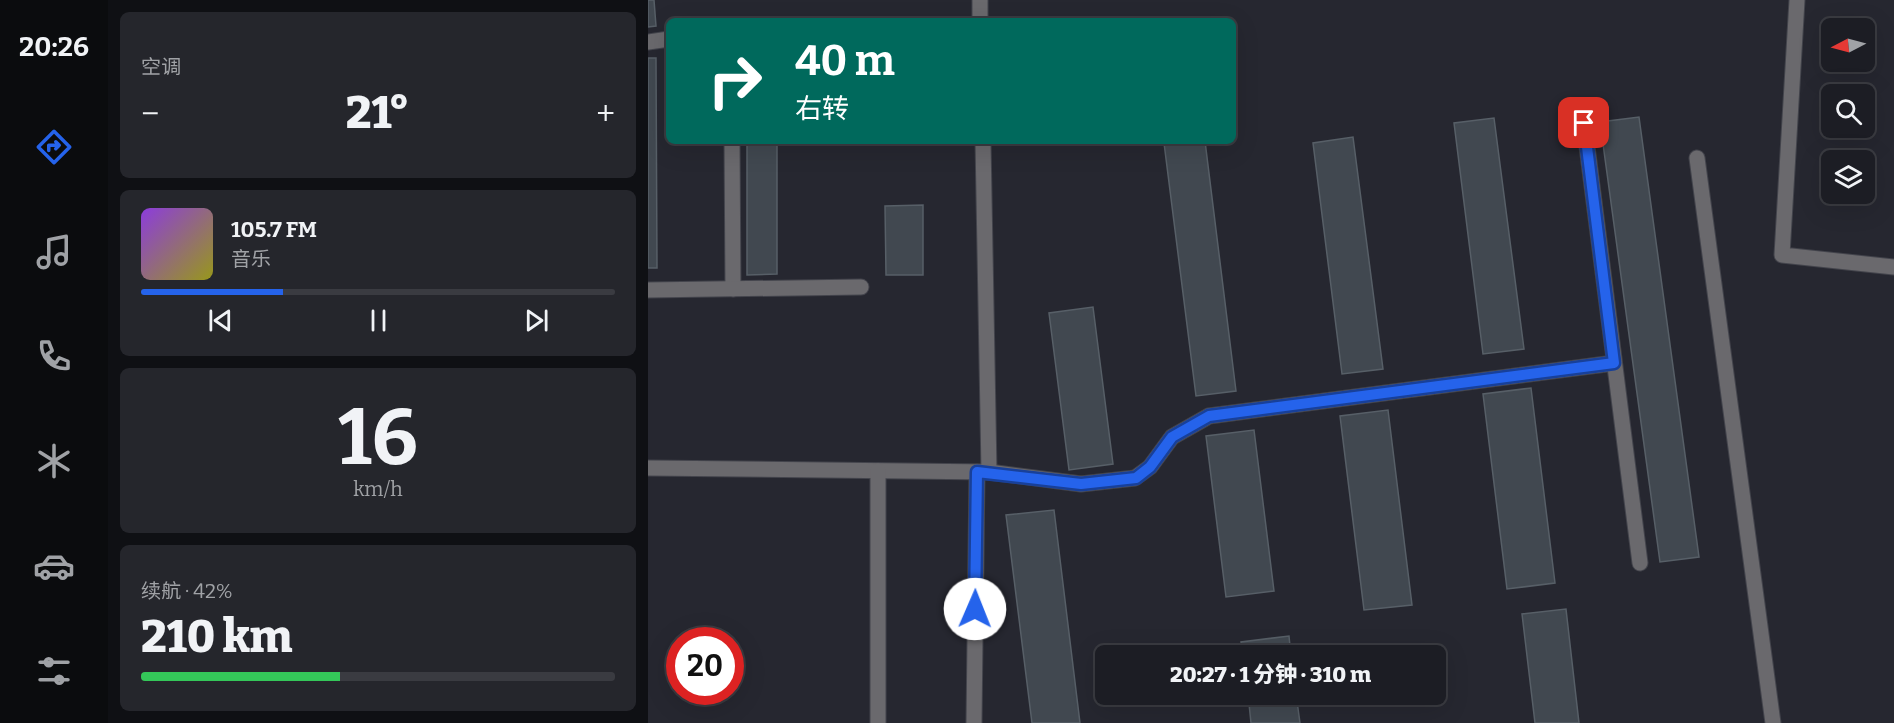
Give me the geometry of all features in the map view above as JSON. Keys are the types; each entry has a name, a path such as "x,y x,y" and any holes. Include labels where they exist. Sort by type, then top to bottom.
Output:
{"street":[{"path":"980,0 980,18"},
{"path":"1797,0 1782,255 1894,267"},
{"path":"648,42 666,39"},
{"path":"1584,123 1640,562"},
{"path":"732,144 733,289"},
{"path":"974,723 983,472 983,144"},
{"path":"1697,158 1773,723"},
{"path":"648,290 861,287"},
{"path":"648,468 983,472 1081,484 1136,478 1150,467 1172,437 1209,416 1614,363"},
{"path":"878,471 878,723"}],"building":[{"path":"648,0 654,0 656,26 648,27"},
{"path":"648,58 656,58 657,268 648,268"},
{"path":"1639,117 1699,557 1660,562 1600,122"},
{"path":"1494,118 1524,349 1483,354 1454,123"},
{"path":"1353,137 1383,369 1342,374 1313,143"},
{"path":"747,144 777,144 777,274 747,275"},
{"path":"1164,144 1205,144 1236,391 1196,396"},
{"path":"923,205 923,275 886,275 885,206"},
{"path":"1093,307 1113,464 1069,470 1049,313"},
{"path":"1531,388 1555,583 1507,589 1483,394"},
{"path":"1388,410 1412,605 1364,610 1340,416"},
{"path":"1254,430 1274,591 1226,597 1206,436"},
{"path":"1054,510 1080,723 1032,723 1006,515"},
{"path":"1566,609 1579,723 1535,723 1522,614"},
{"path":"1289,636 1290,645 1241,645 1241,642"},
{"path":"1249,705 1298,705 1300,723 1251,723"}],"route":[{"path":"975,609 977,472 1081,484 1136,478 1150,467 1172,437 1209,416 1614,363 1584,123"}]}
